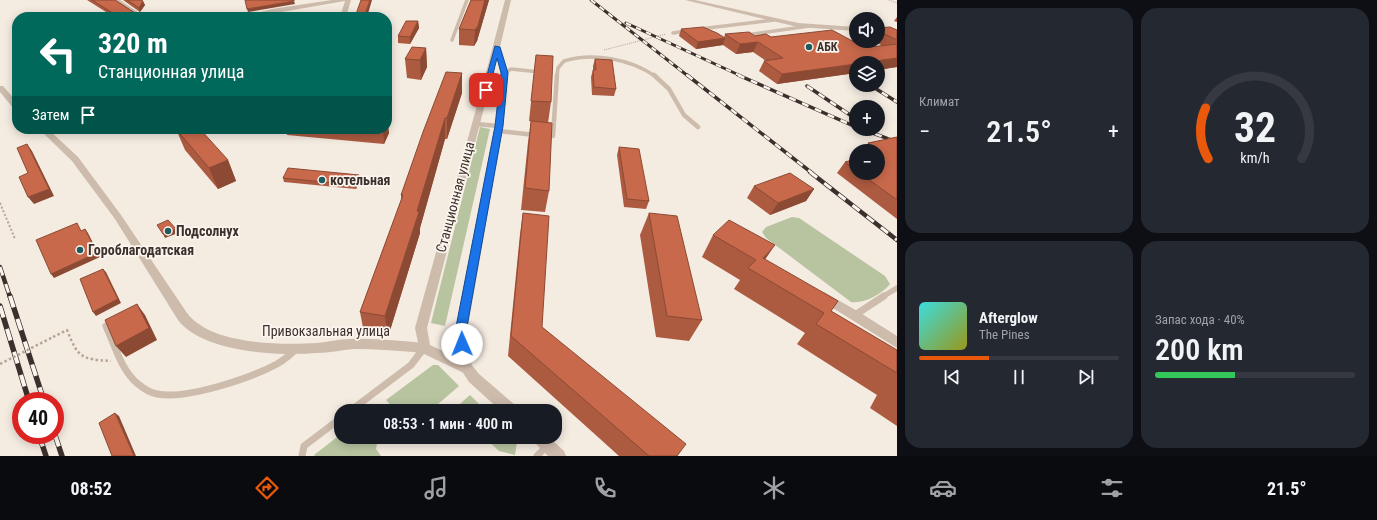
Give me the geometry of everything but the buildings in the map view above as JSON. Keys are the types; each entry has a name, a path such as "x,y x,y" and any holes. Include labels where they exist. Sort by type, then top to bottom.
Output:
{"street":[{"path":"116,0 134,12"},
{"path":"267,12 343,0"},
{"path":"344,12 348,0"},
{"name":"Станционная улица","path":"424,348 421,328 475,124 486,90 508,0"},
{"path":"688,0 774,20 809,26 849,29"},
{"name":"Станционная улица","path":"466,368 460,332 498,129 504,73 497,47"},
{"path":"0,88 12,101"},
{"name":"Привокзальная улица","path":"48,134 71,155 94,184 128,232 179,312 189,324 215,338 235,343 258,346 297,349 347,344 424,348"},
{"path":"814,291 856,315 897,343"},
{"path":"424,348 466,368 474,378 502,404"},
{"path":"546,444 559,456"}],"lane":[{"path":"452,40 467,0"},
{"path":"672,32 774,20"},
{"path":"741,35 809,26"},
{"path":"702,29 710,34"},
{"path":"475,124 498,129 553,136 556,73 564,61 582,58 609,59 637,66 654,76 667,86 674,94 680,111 698,127"},
{"path":"504,73 511,69 556,73"},
{"path":"856,315 897,288"},
{"path":"106,326 122,361 132,377 147,390 158,394 184,394 262,371 276,364 297,349"},
{"path":"359,404 411,364 424,348"},
{"path":"302,456 304,446 334,423"},
{"path":"537,456 542,444"}],"path":[{"path":"889,0 897,3"},
{"path":"602,51 672,32"},
{"path":"0,203 15,239"},
{"path":"0,364 67,330 76,353 81,357 93,360 122,361"}],"green space":[{"path":"480,127 490,129 445,326 431,323"},
{"path":"792,217 799,218 885,276 890,284 887,288 872,298 851,302 766,238 762,232 766,227"},
{"path":"433,365 438,365 459,386 438,404 390,404 386,400"},
{"path":"470,395 479,404 460,404"},
{"path":"334,439 334,444 377,444 376,449 381,456 315,456 314,455"},
{"path":"492,444 517,444 515,455 499,451"}],"railway":[{"path":"591,0 688,76"},
{"path":"626,23 741,76"},
{"path":"687,75 812,173"},
{"path":"738,75 849,124"},
{"path":"807,86 849,114"},
{"path":"881,92 897,102"},
{"path":"881,136 897,142"},
{"path":"810,172 897,240"},
{"path":"0,267 10,297"},
{"path":"10,296 41,392"},
{"path":"0,306 26,392"},
{"path":"42,444 46,456"},
{"path":"58,444 62,456"}],"place":[{"name":"АБК","path":"809,47"},
{"name":"котельная","path":"322,180"},
{"name":"Подсолнух","path":"168,231"},
{"name":"Гороблагодатская","path":"80,250"}],"route":[{"path":"462,344 460,332 499,126 504,73 497,47 486,90"}]}
